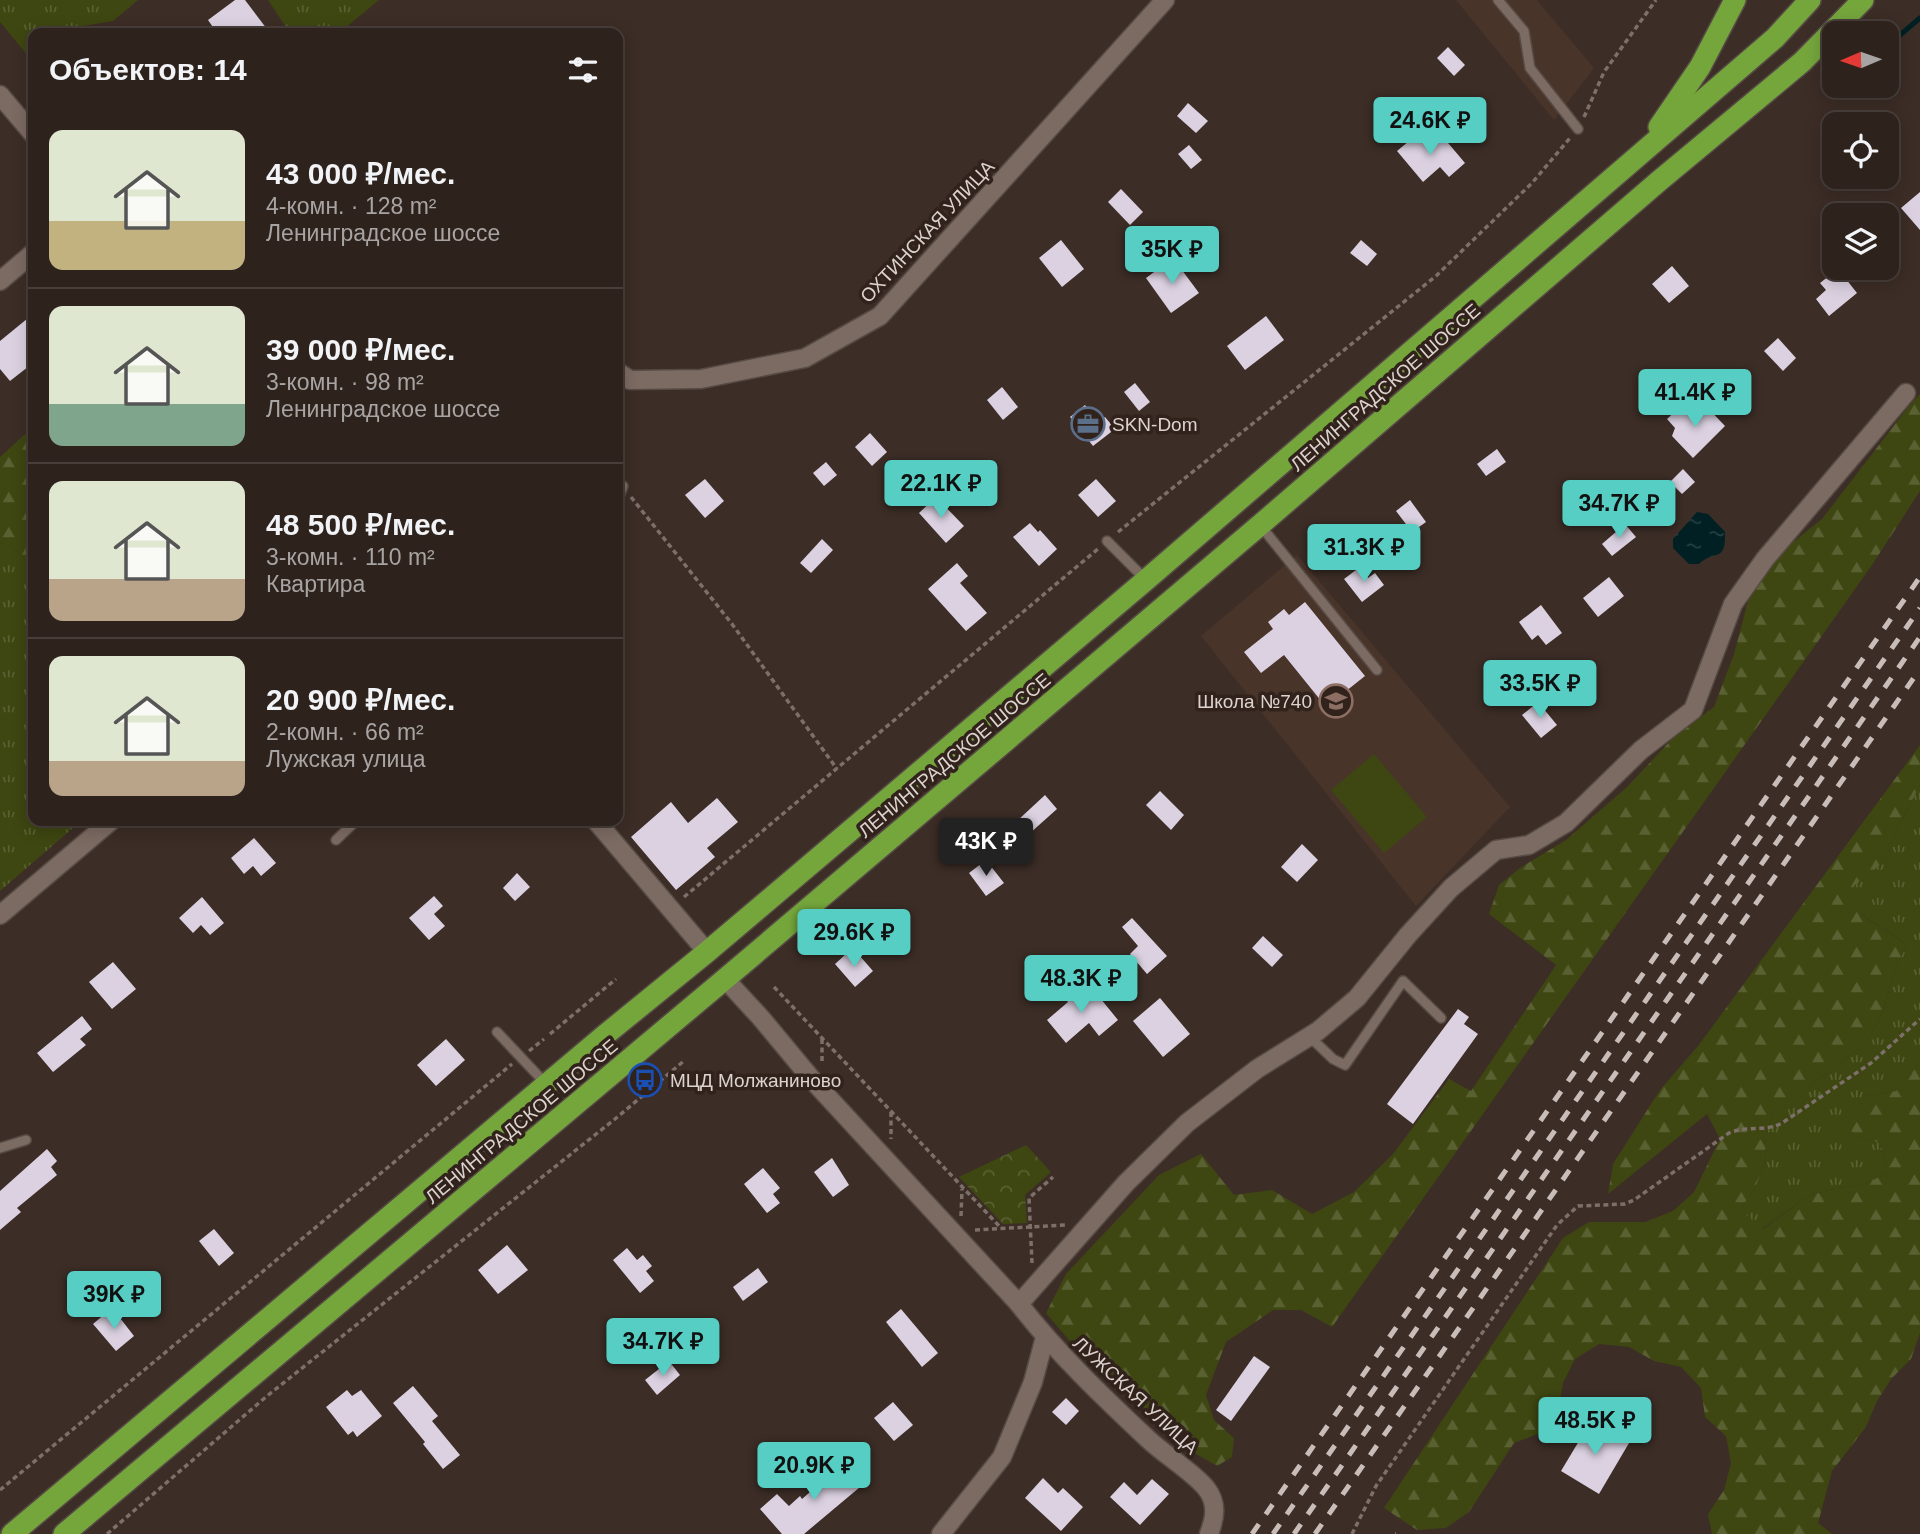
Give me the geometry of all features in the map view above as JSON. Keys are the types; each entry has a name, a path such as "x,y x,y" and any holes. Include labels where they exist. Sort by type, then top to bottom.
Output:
{"highway":[{"path":"1643,152 1700,67 1735,0"},
{"name":"ЛЕНИНГРАДСКОЕ ШОССЕ","path":"12,1534 1146,580 1775,38 1810,0"},
{"name":"ЛЕНИНГРАДСКОЕ ШОССЕ","path":"64,1534 1260,525 1659,181 1802,62 1863,0"},
{"path":"1854,21 1881,0"},
{"path":"1802,62 1822,46"}],"street":[{"name":"ОХТИНСКАЯ УЛИЦА","path":"623,375 630,380 701,379 805,358 880,316 1165,0"},
{"path":"0,95 28,128"},
{"path":"0,281 28,257"},
{"path":"1019,1304 1126,1183 1187,1124 1257,1069 1309,1036 1357,998 1408,935 1460,880 1496,850 1529,845 1566,823 1641,750 1693,710 1733,604 1766,559 1906,393"},
{"path":"0,915 105,826"},
{"path":"600,826 707,952"},
{"path":"725,979 815,1083 1019,1304 1045,1337"},
{"name":"ЛУЖСКАЯ УЛИЦА","path":"941,1534 1002,1457 1033,1382 1045,1337 1151,1442 1206,1488 1216,1516 1209,1534"}],"lane":[{"path":"1498,0 1524,31 1530,68 1578,129"},
{"path":"1260,525 1377,670"},
{"path":"1107,541 1146,580"},
{"path":"336,840 351,826"},
{"path":"1309,1036 1333,1059 1345,1065 1403,981 1441,1018"},
{"path":"497,1032 547,1084"},
{"path":"0,1148 26,1140"}],"path":[{"path":"670,909 1107,541 1436,276 1532,183 1578,129 1604,72 1656,0"},
{"path":"623,486 732,624 837,769"},
{"path":"550,1034 616,979"},
{"path":"774,988 1001,1228"},
{"path":"1352,1534 1376,1486 1570,1211 1587,1205 1625,1205 1729,1133 1747,1127 1774,1128 1782,1124 1871,1063 1920,1019"},
{"path":"0,1490 544,1039"},
{"path":"822,1039 822,1063"},
{"path":"107,1534 267,1396 615,1119 685,1060"},
{"path":"891,1112 891,1139"},
{"path":"1032,1264 1029,1198 1053,1177"},
{"path":"962,1187 962,1230 1066,1225"}],"shaded area":[{"path":"1456,0 1537,0 1594,68 1554,120"},
{"name":"Школа №740","path":"1297,555 1510,807 1416,906 1201,636"}],"green space":[{"path":"0,0 138,0 113,21 76,28 28,28 28,56 0,22"},
{"path":"268,0 379,0 345,28 287,28"},
{"path":"1920,394 1920,491 1872,565 1332,1327 1301,1310 1273,1310 1226,1342 1206,1395 1214,1420 1234,1438 1232,1457 1217,1466 1181,1445 1147,1410 1080,1353 1046,1313 1066,1274 1159,1175 1201,1154 1234,1195 1272,1190 1312,1214 1354,1192 1393,1154 1449,1079 1471,1091 1556,965 1489,914 1499,885 1520,868 1566,840 1627,787 1673,738 1714,707 1734,654 1748,601 1763,577 1779,553 1822,519"},
{"path":"28,432 28,562 11,546 0,543 0,457"},
{"path":"0,543 11,546 28,562 28,826 75,826 0,891"},
{"path":"1920,745 1920,785 1895,834 1885,861 1840,897 1907,945 1898,963 1881,1015 1867,1041 1775,1109 1766,1134 1765,1162 1755,1188 1740,1210 1763,1229 1808,1196 1836,1188 1863,1185 1889,1172 1880,1143 1854,1136 1841,1109 1867,1096 1896,1091 1920,1061 1920,1333 1911,1359 1892,1378 1877,1401 1866,1427 1832,1471 1818,1523 1832,1534 1712,1534 1708,1514 1724,1490 1731,1463 1726,1436 1705,1417 1701,1388 1681,1367 1654,1361 1629,1347 1599,1344 1575,1359 1563,1383 1558,1410 1543,1432 1514,1443 1469,1512 1446,1528 1417,1530 1384,1508 1563,1238 1589,1222 1645,1222 1673,1211 1694,1192 1720,1139 1707,1114 1608,1194 1613,1164 1660,1090 1698,1046"},
{"path":"1374,754 1427,817 1384,853 1331,790"},
{"path":"1920,785 1920,1061 1896,1091 1867,1096 1854,1136 1880,1143 1889,1172 1863,1185 1836,1188 1808,1196 1762,1229 1740,1210 1755,1188 1765,1162 1766,1134 1775,1109 1867,1041 1881,1015 1898,963 1907,945 1839,897 1885,861 1895,834"},
{"path":"1026,1145 1051,1172 1025,1195 1027,1223 1003,1224 959,1177"}],"water":[{"path":"1697,512 1708,514 1725,532 1725,542 1718,554 1699,564 1689,564 1673,548 1673,539"}],"building":[{"path":"235,0 245,0 266,28 214,28 208,20"},
{"path":"1448,47 1465,65 1454,76 1437,58"},
{"path":"1188,103 1208,121 1196,133 1177,116"},
{"path":"1420,132 1432,147 1443,137 1465,163 1449,177 1440,167 1423,182 1397,151"},
{"path":"1189,145 1202,160 1191,169 1178,154"},
{"path":"1121,189 1143,212 1130,225 1108,202"},
{"path":"1920,192 1920,230 1901,208"},
{"path":"1061,240 1084,269 1062,287 1039,258"},
{"path":"1361,240 1377,254 1367,266 1350,253"},
{"path":"1173,258 1199,293 1171,313 1146,278"},
{"path":"1672,266 1689,286 1669,303 1652,284"},
{"path":"1824,280 1847,280 1857,293 1829,316 1816,299 1826,290 1820,283"},
{"path":"1266,316 1284,340 1245,370 1227,346"},
{"path":"28,318 28,367 10,381 0,369 0,341"},
{"path":"1778,338 1796,358 1783,371 1764,351"},
{"path":"1135,383 1150,402 1139,411 1124,392"},
{"path":"1002,387 1018,407 1003,420 987,400"},
{"path":"1704,404 1725,426 1693,458 1672,436 1675,428 1667,419 1680,407 1691,418"},
{"path":"1085,405 1098,422 1105,417 1115,429 1093,446 1070,417"},
{"path":"870,433 887,452 872,466 855,447"},
{"path":"1497,449 1506,462 1486,476 1477,464"},
{"path":"826,462 837,475 824,486 813,473"},
{"path":"1683,469 1695,482 1682,494 1670,482"},
{"path":"705,479 724,501 705,518 685,495"},
{"path":"1096,479 1116,501 1098,517 1078,495"},
{"path":"936,497 964,526 946,543 919,513"},
{"path":"1410,500 1426,522 1412,532 1396,511"},
{"path":"1030,523 1057,549 1039,566 1013,537"},
{"path":"1625,524 1636,537 1612,556 1602,544"},
{"path":"822,539 833,550 811,573 800,563"},
{"path":"957,563 968,576 960,583 987,613 966,631 928,589"},
{"path":"1360,567 1368,578 1375,573 1384,585 1362,602 1344,579"},
{"path":"1609,577 1624,596 1598,617 1583,598"},
{"path":"1305,602 1365,676 1326,707 1284,655 1261,673 1244,652 1273,629 1268,622 1284,609 1289,615"},
{"path":"1541,605 1562,633 1546,645 1538,635 1532,640 1519,622"},
{"path":"1538,702 1557,725 1541,738 1522,715"},
{"path":"1160,791 1184,815 1171,830 1146,805"},
{"path":"1045,795 1057,809 1029,834 1017,821"},
{"path":"717,798 738,822 707,848 715,857 676,890 631,837 671,802 688,823"},
{"path":"254,838 276,863 261,876 253,866 244,874 231,858"},
{"path":"1302,844 1318,860 1297,882 1281,867"},
{"path":"986,860 1004,883 986,896 969,873"},
{"path":"517,873 530,887 515,901 503,888"},
{"path":"434,896 443,906 434,914 445,926 429,940 409,918"},
{"path":"202,897 224,923 210,935 201,925 193,933 179,918"},
{"path":"1132,918 1167,956 1147,974 1130,954 1138,946 1122,927"},
{"path":"1263,936 1283,955 1272,967 1252,948"},
{"path":"846,954 852,961 859,955 873,971 855,987 835,964"},
{"path":"113,962 136,989 112,1009 89,982"},
{"path":"1076,985 1088,999 1096,993 1118,1020 1099,1036 1089,1023 1066,1043 1047,1020 1068,1002 1063,996"},
{"path":"1160,998 1190,1034 1163,1057 1133,1021"},
{"path":"1458,1009 1469,1017 1464,1024 1478,1034 1413,1124 1387,1104"},
{"path":"82,1016 92,1029 80,1039 86,1045 53,1072 37,1053"},
{"path":"446,1039 465,1060 436,1086 417,1065"},
{"path":"47,1149 57,1161 51,1167 57,1175 17,1208 21,1212 0,1230 0,1191"},
{"path":"832,1158 849,1185 833,1197 814,1172"},
{"path":"763,1168 780,1188 773,1194 780,1203 767,1213 744,1184"},
{"path":"214,1229 234,1253 219,1266 199,1241"},
{"path":"507,1245 528,1270 498,1294 478,1270"},
{"path":"627,1248 637,1260 643,1255 652,1266 646,1271 654,1281 640,1293 613,1260"},
{"path":"758,1268 768,1282 743,1301 733,1287"},
{"path":"150,1287 159,1298 145,1311 135,1300"},
{"path":"901,1309 938,1353 922,1367 886,1322"},
{"path":"106,1313 114,1323 120,1318 134,1336 116,1351 93,1324"},
{"path":"1254,1356 1270,1367 1231,1421 1216,1410"},
{"path":"669,1361 680,1375 657,1395 645,1380"},
{"path":"413,1386 438,1416 432,1421 460,1455 443,1469 393,1403"},
{"path":"347,1390 352,1396 361,1390 382,1416 357,1437 353,1431 348,1435 326,1407"},
{"path":"1066,1398 1079,1411 1066,1425 1052,1412"},
{"path":"893,1402 913,1425 894,1441 874,1418"},
{"path":"1591,1421 1629,1443 1599,1494 1561,1471"},
{"path":"847,1460 866,1482 804,1534 782,1534 760,1509 777,1494 789,1506 800,1496 802,1499"},
{"path":"1043,1478 1058,1493 1063,1488 1083,1507 1061,1531 1025,1498"},
{"path":"1152,1479 1169,1494 1140,1525 1110,1497 1124,1482 1137,1495"}],"waterway":[{"path":"1899,36 1920,18"}],"railway":[{"path":"1252,1534 1920,577"},
{"path":"1273,1534 1920,608"},
{"path":"1294,1534 1920,637"},
{"path":"1315,1534 1920,669"}],"place":[{"name":"SKN-Dom","path":"1088,424"},
{"name":"Школа №740","path":"1336,701"},
{"name":"МЦД Молжаниново","path":"645,1080"}]}
